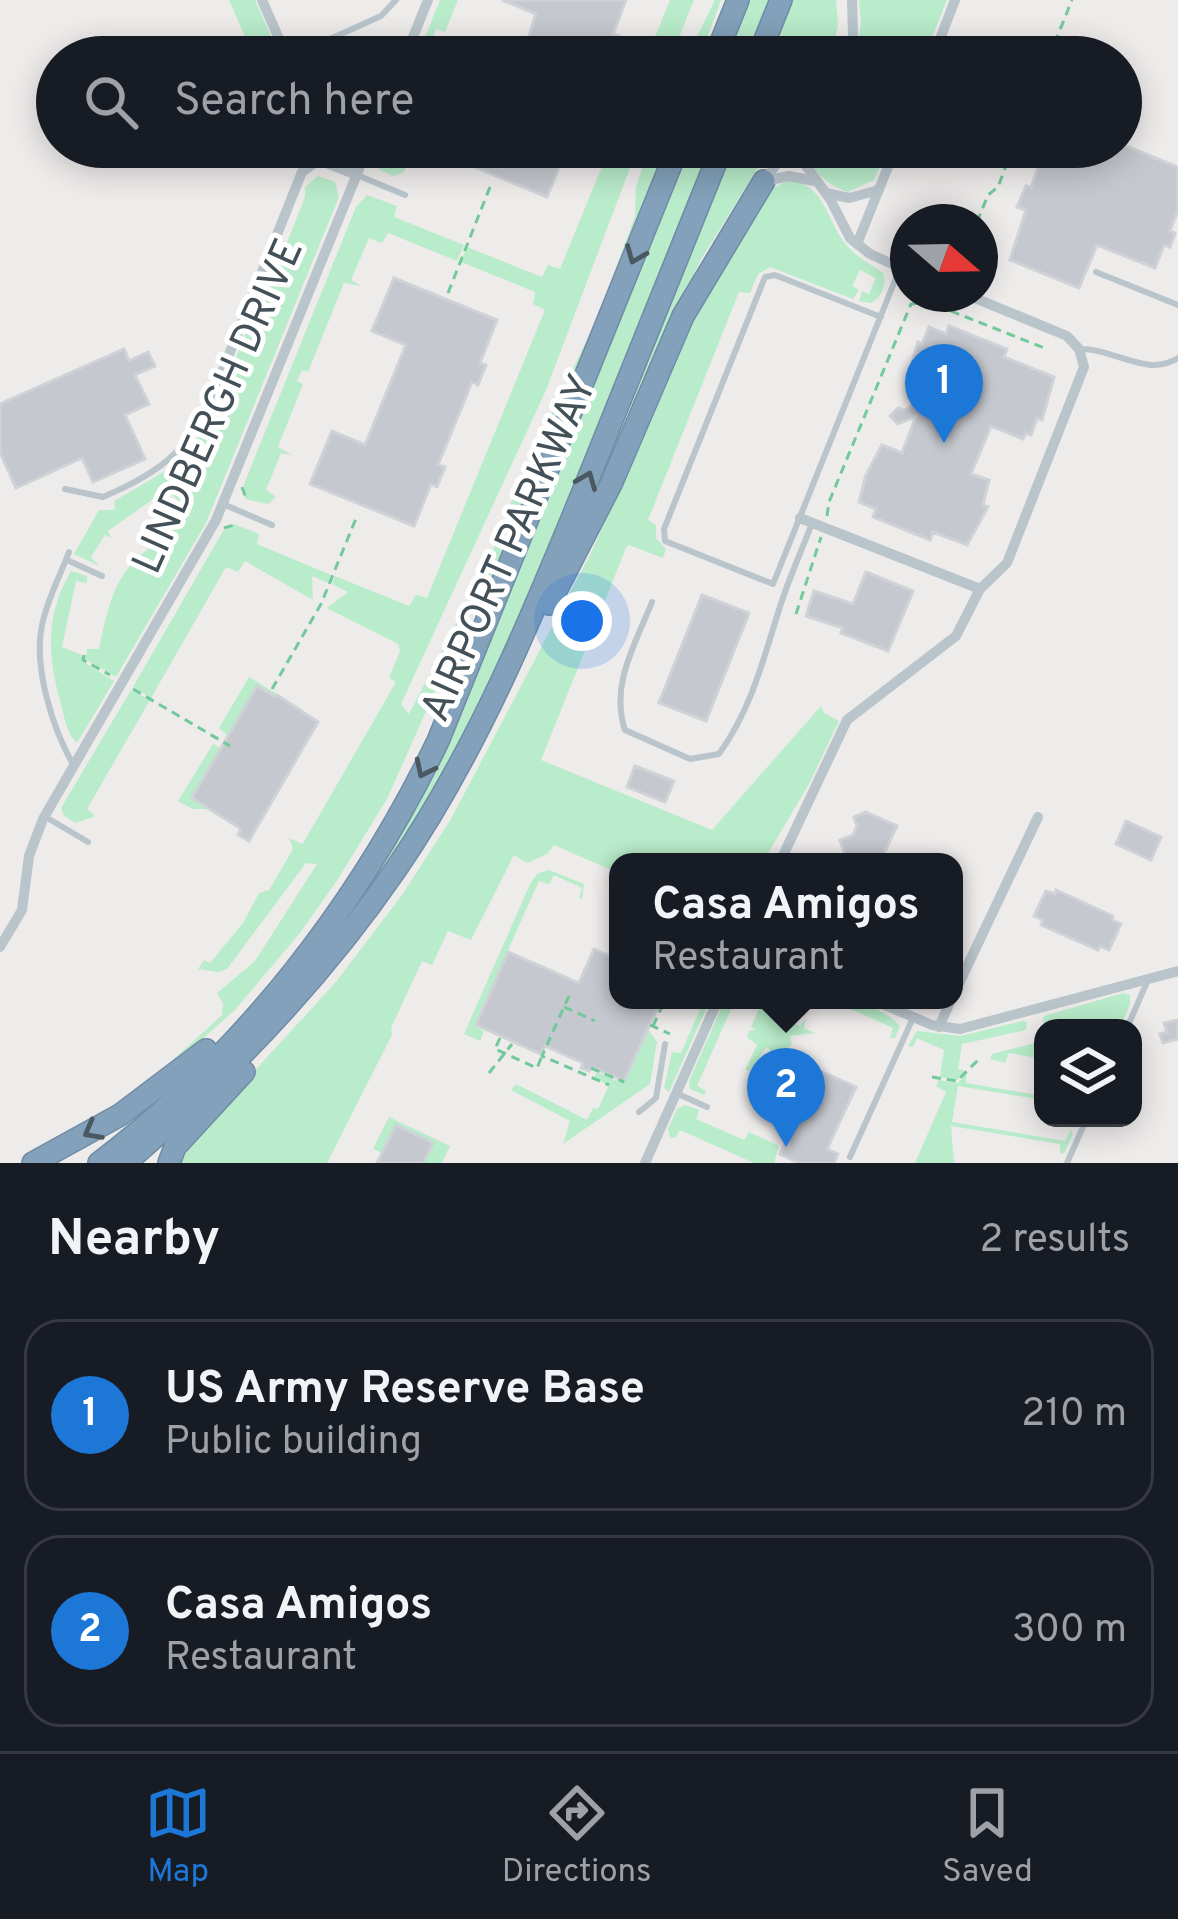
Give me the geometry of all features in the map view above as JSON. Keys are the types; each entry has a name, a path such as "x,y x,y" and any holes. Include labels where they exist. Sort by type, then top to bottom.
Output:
{"highway":[{"path":"767,36 782,0"},
{"path":"723,36 733,7"},
{"name":"AIRPORT PARKWAY","path":"99,1163 169,1103 264,1008 309,955 398,821 438,740 670,168"},
{"name":"AIRPORT PARKWAY","path":"125,1163 262,1035 358,921 398,866 472,741 532,616 713,168"},
{"path":"472,741 567,573 683,316 764,181"},
{"path":"33,1163 120,1115 195,1060 254,1003 360,881"},
{"path":"169,1163 176,1147 334,970 358,921"}],"street":[{"path":"262,0 278,36"},
{"path":"413,36 428,0"},
{"path":"852,0 853,36"},
{"path":"941,36 956,0"},
{"path":"218,382 307,168"},
{"path":"340,168 357,175"},
{"name":"LINDBERGH DRIVE","path":"0,946 22,910 29,856 44,817 223,504 360,168"},
{"path":"764,181 774,168"},
{"path":"809,168 857,244 890,262"},
{"path":"857,244 888,168"},
{"path":"764,181 789,176 814,181"},
{"path":"826,193 849,198 879,190"},
{"path":"784,853 847,720 956,636 980,589 1000,573 1082,376 1079,349 1061,332 998,307"},
{"path":"812,523 980,589"},
{"path":"963,976 1038,817"},
{"path":"893,1009 939,1027 980,1025 1178,971"},
{"path":"645,1163 714,1009"},
{"path":"939,1027 947,1009"}],"lane":[{"path":"336,36 381,16 396,0"},
{"path":"357,175 405,195"},
{"path":"1096,272 1178,305"},
{"path":"812,523 773,584 668,542 663,535 765,277 775,275 881,317"},
{"path":"652,602 620,685 619,710 626,730 690,759 719,754 759,684 779,609 890,298"},
{"path":"1079,349 1113,353 1149,367 1178,358"},
{"path":"65,489 103,497 175,456 194,434 218,382"},
{"path":"223,504 272,525"},
{"path":"74,766 55,717 40,644 43,621 68,556 102,576"},
{"path":"44,817 88,842"},
{"path":"1131,1019 1149,979"},
{"path":"850,1157 913,1018"},
{"path":"639,1112 656,1098 665,1045"},
{"path":"656,1098 707,1107"},
{"path":"1067,1163 1084,1127"}],"path":[{"path":"1057,36 1072,0"},
{"path":"986,204 1004,168"},
{"path":"448,293 492,182"},
{"path":"796,614 812,523 829,502 905,312"},
{"path":"953,312 1047,350"},
{"path":"272,689 321,604 357,516"},
{"path":"84,656 83,660 230,746"},
{"path":"500,1038 495,1048 537,1068 569,996"},
{"path":"564,1006 595,1021"},
{"path":"659,1009 651,1025 670,1034"},
{"path":"489,1073 512,1044"},
{"path":"542,1056 609,1085"},
{"path":"932,1077 957,1082 980,1058"},
{"path":"593,1078 595,1069 624,1082"}],"green space":[{"path":"229,0 255,0 271,36 245,36"},
{"path":"440,0 458,0 445,32 436,29 434,36 425,36"},
{"path":"670,0 694,0 679,36 655,36"},
{"path":"715,0 721,0 708,36 697,36"},
{"path":"747,0 773,0 758,36 732,36"},
{"path":"789,0 836,0 836,36 774,36"},
{"path":"859,0 947,0 932,36 859,36"},
{"path":"378,168 406,168 393,176"},
{"path":"601,168 630,168 546,390 401,704 409,714 489,560 523,472 597,319 635,216 642,168 658,168 518,524 460,635 387,799 300,933 234,1011 165,1072 222,1015 223,1003 217,993 255,961 317,864 306,863 227,969 198,969 204,960 210,963 243,923 259,893 269,890 293,849 289,838 302,844 305,840 396,682 389,678 400,651 398,644 327,608 348,592 332,584 335,576 409,606 416,595 427,598 545,310 533,304 535,292 461,262 467,247 542,277 548,265 560,269"},
{"path":"678,168 705,168 598,442 514,635 414,821 356,909"},
{"path":"722,168 758,168 701,259 635,408 628,405"},
{"path":"815,168 879,168 874,180 848,192"},
{"path":"318,176 335,182 339,197 206,523 116,677 85,659 87,649 99,649 114,592 129,567 175,528 170,518 185,506 166,490 108,531 111,538 105,535 91,557 99,566 74,554 99,510 115,510 114,501 169,469 211,418 246,333 252,331 305,187"},
{"path":"787,181 809,187 848,247 883,273 883,290 871,303 859,301 862,291 869,294 876,278 860,270 852,286 859,290 853,299 770,267 758,274 750,293 739,292 648,520 656,525 656,538 666,549 663,558 629,545 626,548 541,760 712,830 821,706 839,721 768,853 609,853 609,869 554,845 547,854 527,863 514,855 471,940 448,931 432,965 422,961 392,1035 327,1163 179,1163 205,1125 335,983 402,895 451,819 592,551 697,310 770,190"},
{"path":"367,195 397,206 394,217 464,245 457,261 388,233 382,243 369,238 351,280 361,286 344,283 308,372 302,370 297,381 303,384 278,447 292,455 281,453 266,490 276,497 268,504 245,499 244,484 356,207"},
{"path":"234,524 259,534 257,544 331,575 328,583 312,576 313,600 245,561 238,572 226,567 151,698 133,687 223,531"},
{"path":"71,571 87,576 87,583 76,581 62,647 82,655 82,661 114,681 77,743 64,718 51,650 53,618"},
{"path":"249,677 276,697 257,687 228,736 219,728"},
{"path":"131,690 150,700 87,809 95,816 76,823 61,808"},
{"path":"213,744 221,748 192,797 211,809 193,809 178,801"},
{"path":"549,870 584,884 582,899 582,888 554,875 549,884 539,881 474,1026 484,1031 480,1041 464,1034 530,884 537,874"},
{"path":"1123,993 1130,995 1124,1019 1044,1016"},
{"path":"700,1009 706,1009 669,1092 664,1088 672,1052 681,1053"},
{"path":"721,1009 731,1009 697,1086 706,1091 704,1095 690,1089 689,1081"},
{"path":"759,1009 787,1009 792,1011 791,1022 800,1026 806,1018 804,1028 815,1033 790,1036 792,1045 774,1055 767,1047 749,1071 745,1070 757,1045 747,1037 756,1030 751,1027"},
{"path":"851,1009 886,1014 900,1026 895,1038 890,1038 893,1028"},
{"path":"1027,1022 1026,1030 962,1044 958,1069 965,1071 957,1080 940,1077 944,1050 917,1038 913,1047 908,1046 917,1031 961,1036"},
{"path":"648,1029 657,1042 650,1084 563,1144 570,1121 511,1090 516,1084 587,1120 609,1085 594,1078 597,1072 623,1083"},
{"path":"1034,1043 1034,1057 1009,1053 1005,1063 990,1059 992,1054"},
{"path":"966,1074 966,1083 1034,1094 1034,1099 958,1086 952,1122 1065,1141 1071,1130 1064,1153 1060,1154 1060,1144 951,1126 954,1163 915,1163 946,1092 936,1086 939,1080 958,1083"},
{"path":"685,1105 699,1110 696,1119 744,1140 749,1132 779,1146 774,1163 754,1163 680,1130 675,1138 670,1137 668,1129 677,1109"},
{"path":"389,1117 450,1146 442,1163 423,1163 432,1142 396,1125 382,1153 373,1149"}],"building":[{"path":"502,0 626,0 613,34 619,36 529,36 536,14"},
{"path":"1142,152 1178,167 1178,210 1170,247 1164,245 1155,268 1097,245 1079,288 1010,260 1026,210 1017,207 1026,186 1031,188 1038,168 1142,168"},
{"path":"477,168 559,168 547,197"},
{"path":"394,278 497,320 480,363 486,365 478,385 472,382 438,465 445,467 437,487 431,484 414,526 310,484 332,431 365,445 406,345 372,331"},
{"path":"949,326 1007,349 1004,357 1054,377 1042,420 1037,418 1031,435 1026,433 1023,439 991,426 971,474 989,480 983,505 988,507 967,545 933,532 930,540 873,517 876,509 859,502 866,475 882,445 902,453 916,416 898,424 890,416 898,408 917,404 922,391 906,384 918,342 922,344 929,327 946,334"},
{"path":"124,349 129,361 148,352 155,366 135,375 149,404 125,415 145,459 93,482 82,458 16,488 0,452 0,404"},
{"path":"866,572 913,591 888,651 806,616 814,591 853,604"},
{"path":"702,595 749,613 706,721 659,703"},
{"path":"257,686 318,722 249,841 238,835 241,829 192,798"},
{"path":"635,766 674,781 665,802 627,787"},
{"path":"866,812 897,826 884,853 845,853 840,840 853,835 854,817"},
{"path":"1126,821 1161,837 1151,860 1116,844"},
{"path":"1056,890 1121,924 1109,950 1100,946 1098,950 1041,925 1043,920 1034,916 1046,891 1055,894"},
{"path":"594,949 609,956 609,1009 657,1009 624,1081 592,1067 589,1071 581,1068 583,1063 545,1046 541,1054 476,1025 508,952 579,983"},
{"path":"1178,1020 1178,1039 1163,1043 1164,1023"},
{"path":"818,1070 856,1087 827,1149 838,1154 834,1163 799,1163 780,1154 795,1120 781,1114 784,1097 788,1089 806,1097"},
{"path":"396,1125 433,1143 423,1163 377,1163"}],"place":[{"name":"US Army Reserve Base","path":"944,443"},
{"name":"Casa Amigos","path":"786,1147"}]}
